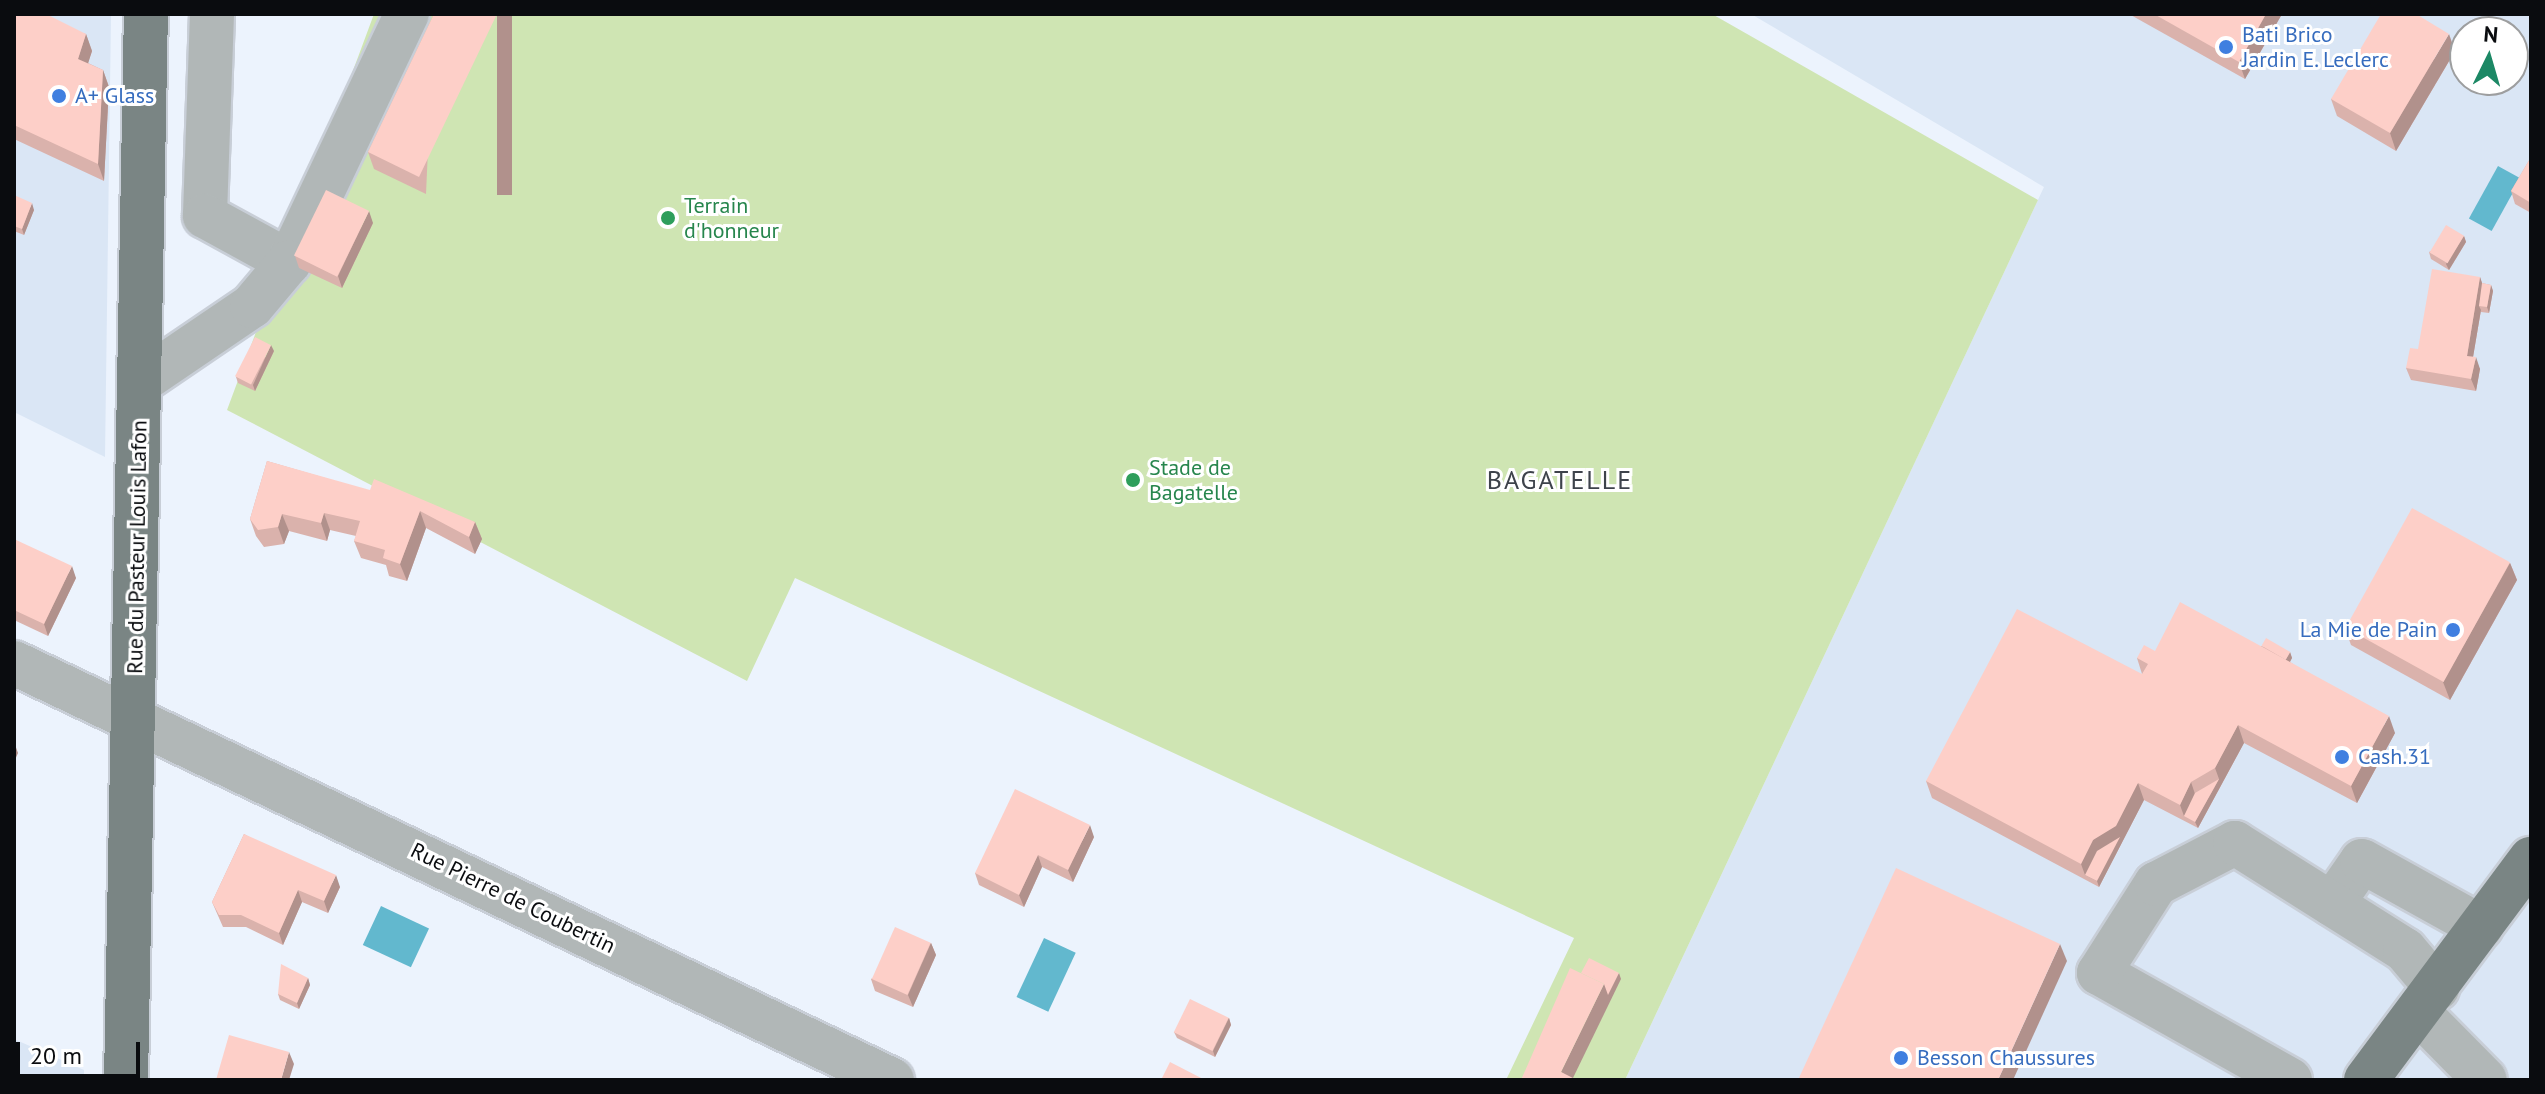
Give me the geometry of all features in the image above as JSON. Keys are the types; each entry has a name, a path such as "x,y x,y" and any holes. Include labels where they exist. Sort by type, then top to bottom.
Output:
{"main road":[{"name":"Rue du Pasteur Louis Lafon","path":"126,1080 146,14"},
{"path":"2366,1080 2427,1000 2464,920 2531,859"}],"street":[{"path":"212,14 205,216 289,262"},
{"path":"140,382 252,306 289,262 407,14"},
{"name":"Rue Pierre de Coubertin","path":"14,663 134,715 892,1080"},
{"path":"2290,1080 2099,973 2156,884 2235,843 2405,950 2427,1000 2485,1080"},
{"path":"2332,904 2362,861 2464,920"}],"shaded area":[{"path":"14,14 111,14 105,457 14,412"},
{"path":"1751,14 2531,14 2531,1080 1625,1080 2044,187"},
{"path":"14,1039 84,1070 84,1080 14,1080"}],"green space":[{"name":"Stade de Bagatelle","path":"374,14 1712,14 2038,200 1625,1080 1506,1080 1574,938 795,578 747,681 227,410"}],"water":[{"path":"2498,166 2521,179 2492,231 2469,218"},
{"path":"381,906 429,928 411,967 363,945"},
{"path":"1044,938 1076,953 1048,1012 1017,997"}],"building":[{"path":"14,14 46,14 86,34 78,59 103,70 98,164 14,125"},
{"path":"434,14 497,14 419,177 368,152"},
{"path":"2154,14 2266,14 2239,62"},
{"path":"2381,14 2416,14 2449,34 2390,133 2331,99"},
{"path":"2531,157 2531,203 2511,191"},
{"path":"326,190 369,211 337,277 294,256"},
{"path":"14,195 32,203 22,229 14,226"},
{"path":"2446,225 2464,236 2448,263 2430,252"},
{"path":"2432,269 2480,277 2467,356 2476,357 2471,379 2406,368 2410,348 2418,349"},
{"path":"2482,283 2491,285 2487,307 2479,306"},
{"path":"255,337 271,345 251,384 235,376"},
{"path":"267,461 370,490 374,479 475,522 469,537 420,511 400,564 383,558 385,550 354,541 360,521 324,513 321,523 282,514 278,527 258,530 250,519"},
{"path":"2412,508 2510,562 2444,682 2346,628"},
{"path":"14,539 72,566 44,624 14,610"},
{"path":"2180,602 2389,716 2351,786 2238,725 2215,768 2191,782 2180,805 2138,783 2116,826 2093,840 2081,864 1926,781 2017,609 2142,674 2148,664 2137,658 2144,645 2155,651"},
{"path":"2266,638 2290,652 2286,660 2262,646"},
{"path":"2219,779 2195,822 2184,816 2195,793"},
{"path":"1015,789 1090,825 1068,870 1038,855 1019,895 975,873"},
{"path":"244,834 336,875 324,901 298,890 279,933 241,915 219,915 212,902"},
{"path":"2120,837 2097,881 2085,875 2097,851"},
{"path":"1896,868 2060,944 1998,1080 1798,1080"},
{"path":"895,927 931,943 907,995 872,979"},
{"path":"1589,958 1619,973 1608,995 1604,984 1581,973"},
{"path":"281,964 308,978 297,1003 278,994"},
{"path":"1570,968 1604,984 1561,1072 1577,1080 1521,1080"},
{"path":"1190,999 1229,1018 1212,1051 1174,1032"},
{"path":"229,1035 289,1052 281,1080 216,1080"},
{"path":"1170,1062 1205,1080 1161,1080"}],"place":[{"name":"Bati Brico Jardin E. Leclerc","path":"2226,47"},
{"name":"A+ Glass","path":"59,96"},
{"name":"Terrain d'honneur","path":"668,218"},
{"name":"Stade de Bagatelle","path":"1133,480"},
{"name":"La Mie de Pain","path":"2453,630"},
{"name":"Cash.31","path":"2342,757"},
{"name":"Besson Chaussures","path":"1901,1058"}],"district":[{"name":"BAGATELLE","path":"1560,480"}]}
